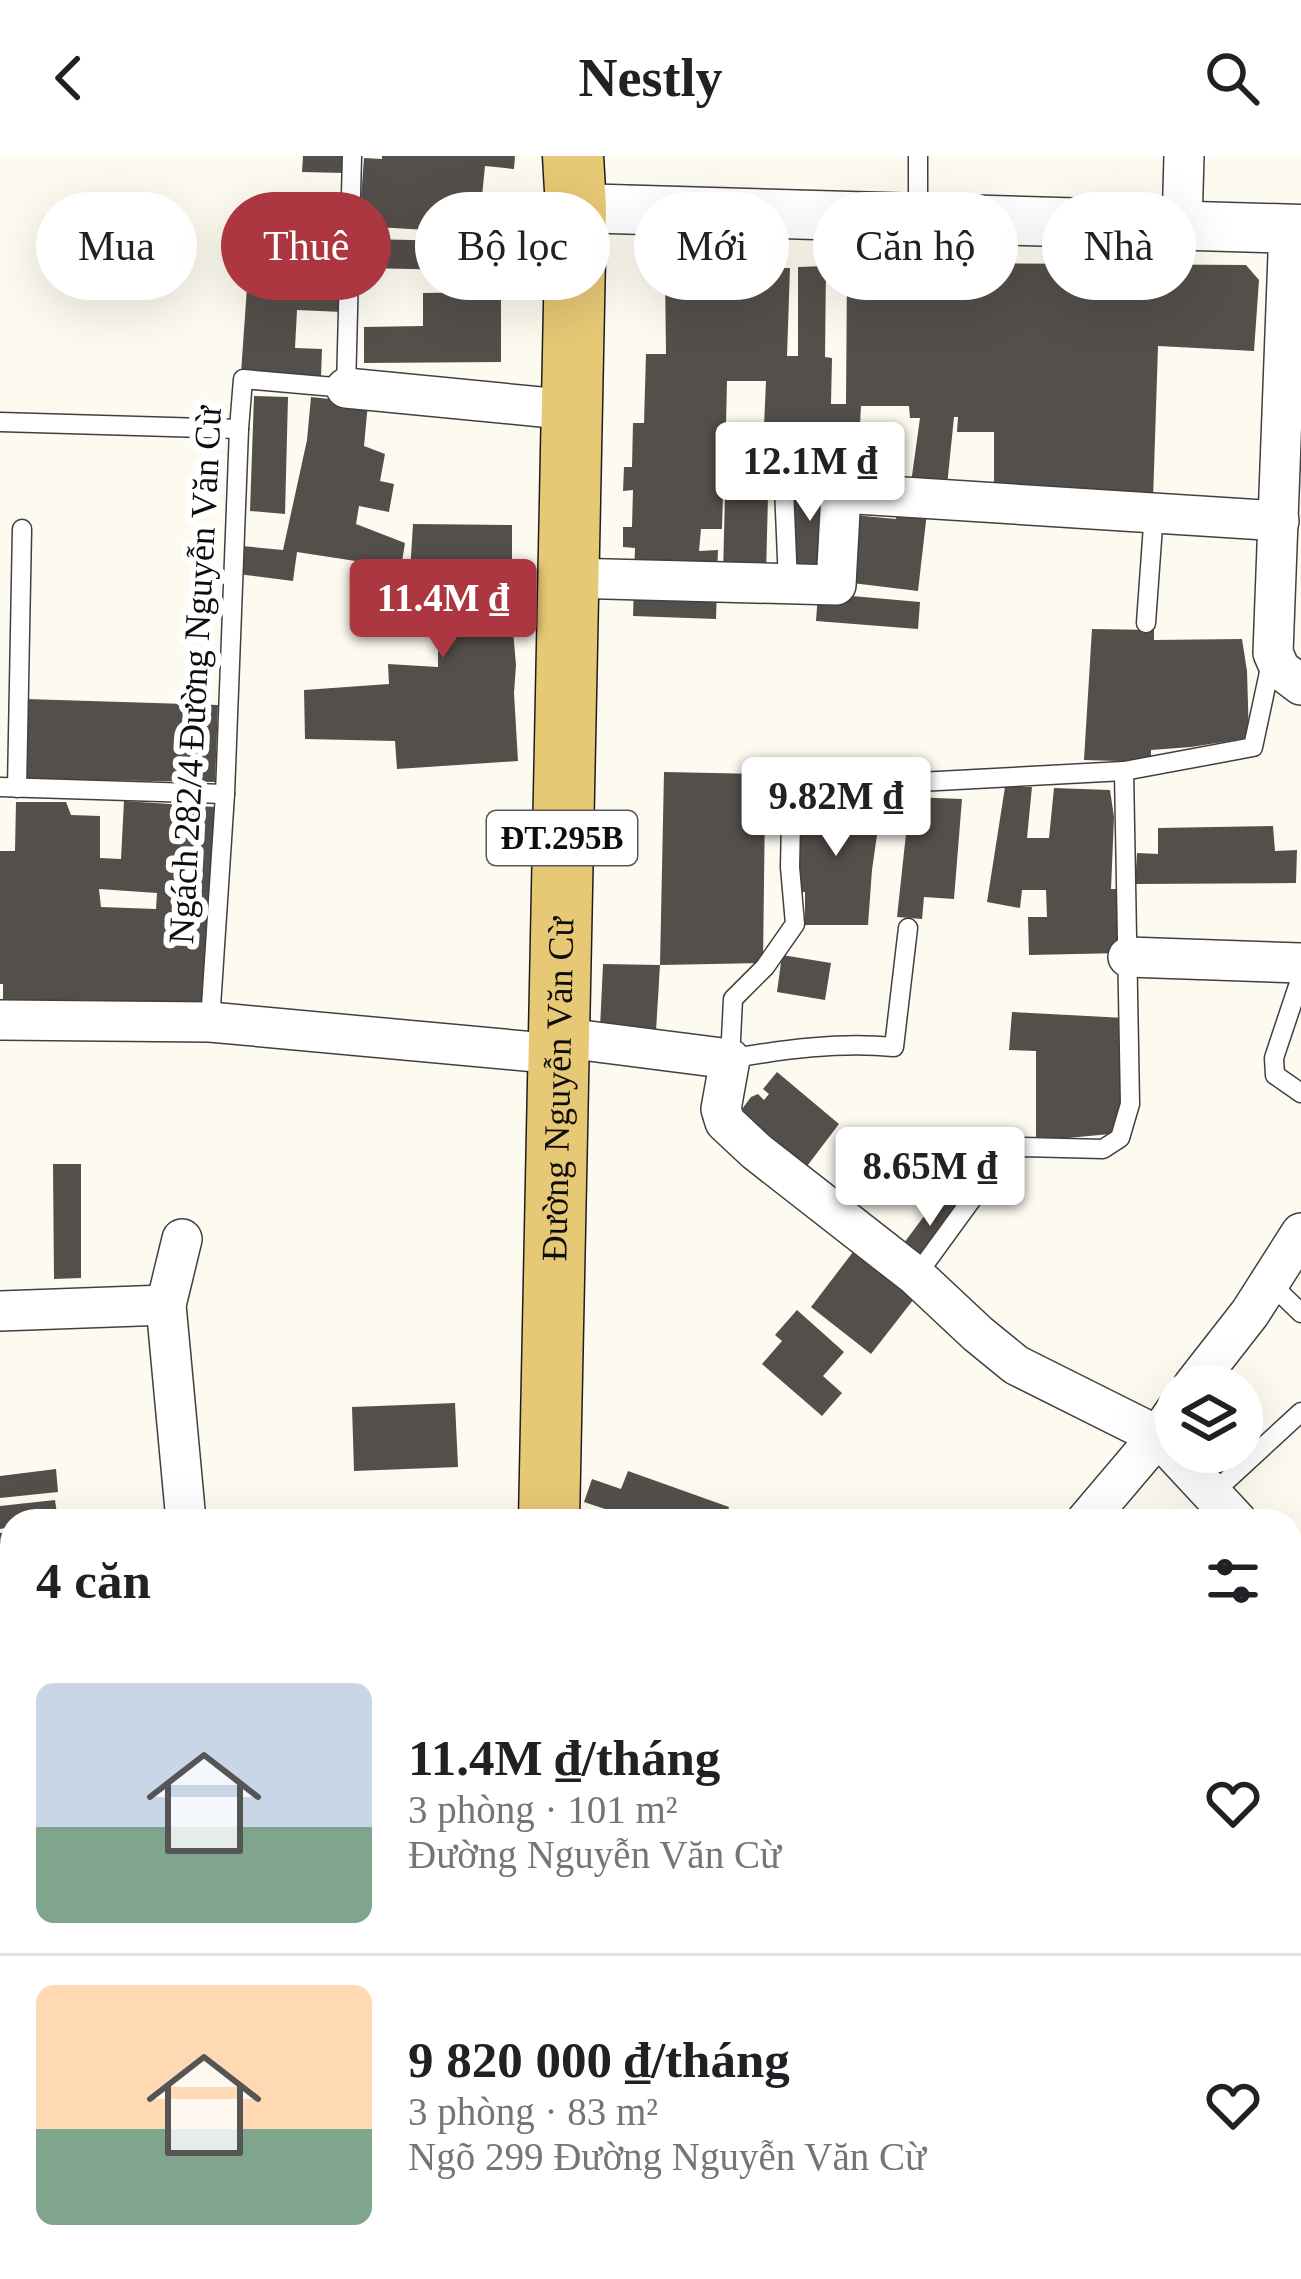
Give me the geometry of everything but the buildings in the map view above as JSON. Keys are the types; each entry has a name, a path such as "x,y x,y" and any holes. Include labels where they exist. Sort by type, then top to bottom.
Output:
{"main road":[{"name":"Đường Nguyễn Văn Cừ","path":"549,1509 575,182"}],"street":[{"path":"1183,192 1184,156"},
{"path":"575,182 813,207"},
{"path":"1196,225 1295,229 1273,652 1280,669 1301,686"},
{"path":"346,388 572,410"},
{"path":"568,578 836,585 841,494 1279,521"},
{"path":"1128,957 1301,963"},
{"path":"0,1020 210,1022 730,1059 721,1109 725,1123 756,1151 916,1276 1016,1365 1155,1418"},
{"path":"1209,1365 1250,1313 1301,1233"},
{"path":"182,1239 166,1304 185,1509"},
{"path":"0,1311 166,1304"},
{"path":"1096,1509 1155,1438"},
{"path":"1201,1473 1225,1508"}],"lane":[{"path":"346,388 352,156"},
{"path":"917,192 918,156"},
{"name":"Ngách 282/4 Đường Nguyễn Văn Cừ","path":"210,1022 243,379 346,388"},
{"path":"0,422 239,429"},
{"path":"784,487 788,583"},
{"path":"1146,623 1154,512"},
{"path":"22,529 8,788 225,794"},
{"path":"908,928 894,1047 786,1049 730,1059 733,999 765,967 794,925 792,774 919,782 1124,771 1253,747 1273,652"},
{"path":"916,1276 1012,1150 1103,1149 1120,1138 1130,1104 1124,771"},
{"path":"1301,976 1274,1058 1275,1075 1301,1093"},
{"path":"1270,1282 1301,1313"},
{"path":"1225,1508 1301,1412"}]}
